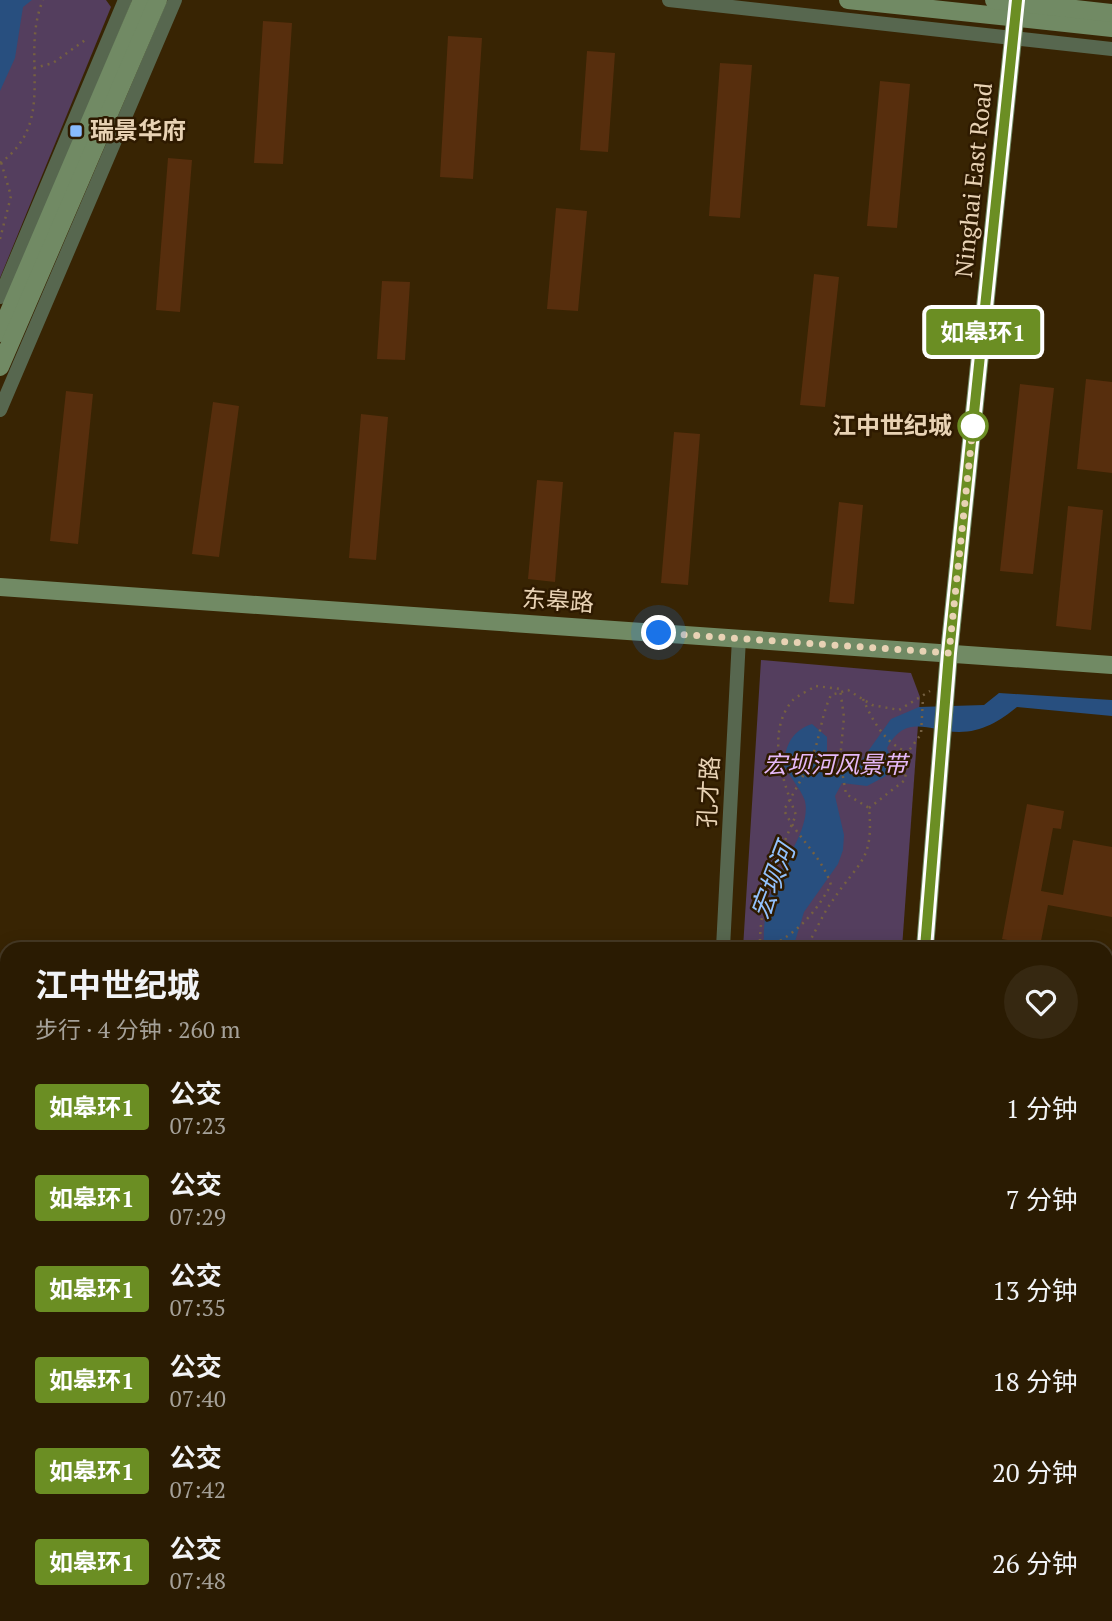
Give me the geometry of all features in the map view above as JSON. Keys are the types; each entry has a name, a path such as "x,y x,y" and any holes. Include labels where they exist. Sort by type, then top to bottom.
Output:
{"street":[{"path":"0,298 125,0"},
{"path":"0,333 142,0"},
{"path":"0,367 159,0"},
{"path":"0,410 175,0"},
{"path":"669,0 1112,48"},
{"path":"848,0 1112,13"},
{"path":"994,0 1112,28"},
{"name":"Ninghai East Road","path":"925,942 949,653 1016,7"},
{"name":"东皋路","path":"0,587 1112,665"},
{"name":"孔才路","path":"723,942 739,638"}],"path":[{"path":"0,239 11,196 0,163 15,152 34,117 35,35 43,0"},
{"path":"34,68 53,63 88,38"},
{"path":"760,942 759,920 768,886 796,814 784,785 778,754 781,727 793,701 816,686 840,689 844,717 840,760 846,794 869,808"},
{"path":"779,942 813,915 831,885 826,867 793,829 784,810 815,748 821,716 831,695 849,691 862,696 872,705 899,710 923,698 921,734 908,752 905,780 869,808"},
{"path":"862,696 871,718 896,748 908,752"},
{"path":"809,942 832,900 862,864 872,837 869,808"}],"green space":[{"path":"0,0 106,0 111,7 0,278"},
{"name":"宏坝河风景带","path":"761,660 911,673 920,697 902,942 743,942"}],"water":[{"path":"0,0 32,0 23,7 15,58 0,91"},
{"path":"999,693 1112,700 1112,716 1017,707 997,721 975,730 959,732 918,726 902,731 887,748 892,761 886,776 867,786 842,783 835,796 844,835 843,850 838,864 804,912 795,942 764,942 770,897 800,834 806,812 803,796 783,764 786,750 795,734 812,724 827,737 827,754 835,768 854,771 891,719 919,707 984,705"}],"building":[{"path":"263,21 292,23 283,164 254,163"},
{"path":"448,36 482,38 473,179 440,177"},
{"path":"587,51 615,53 608,152 580,150"},
{"path":"720,63 752,65 740,218 709,216"},
{"path":"880,81 910,84 897,228 867,226"},
{"path":"168,158 192,160 180,312 156,310"},
{"path":"556,208 587,211 578,311 547,309"},
{"path":"814,274 839,277 825,407 800,405"},
{"path":"382,281 410,282 405,360 377,359"},
{"path":"1086,379 1112,382 1112,473 1077,469"},
{"path":"1020,384 1054,388 1033,574 1000,571"},
{"path":"66,391 93,394 78,544 50,541"},
{"path":"213,402 239,406 219,557 192,554"},
{"path":"361,414 388,417 376,560 349,558"},
{"path":"674,432 700,434 688,585 661,583"},
{"path":"537,480 563,482 555,582 528,579"},
{"path":"839,502 863,505 854,604 829,602"},
{"path":"1068,506 1103,510 1091,630 1056,626"},
{"path":"1027,804 1064,811 1061,829 1053,828 1041,891 1063,895 1073,840 1112,847 1112,917 1048,905 1041,942 1002,939"}],"bus line":[{"name":"如皋环1","path":"925,942 949,653 1017,0"}],"place":[{"name":"瑞景华府","path":"76,131"},
{"name":"江中世纪城","path":"973,426"}],"route":[{"path":"659,633 949,653 973,426"}],"water label":[{"name":"宏坝河","path":"773,881"}]}
